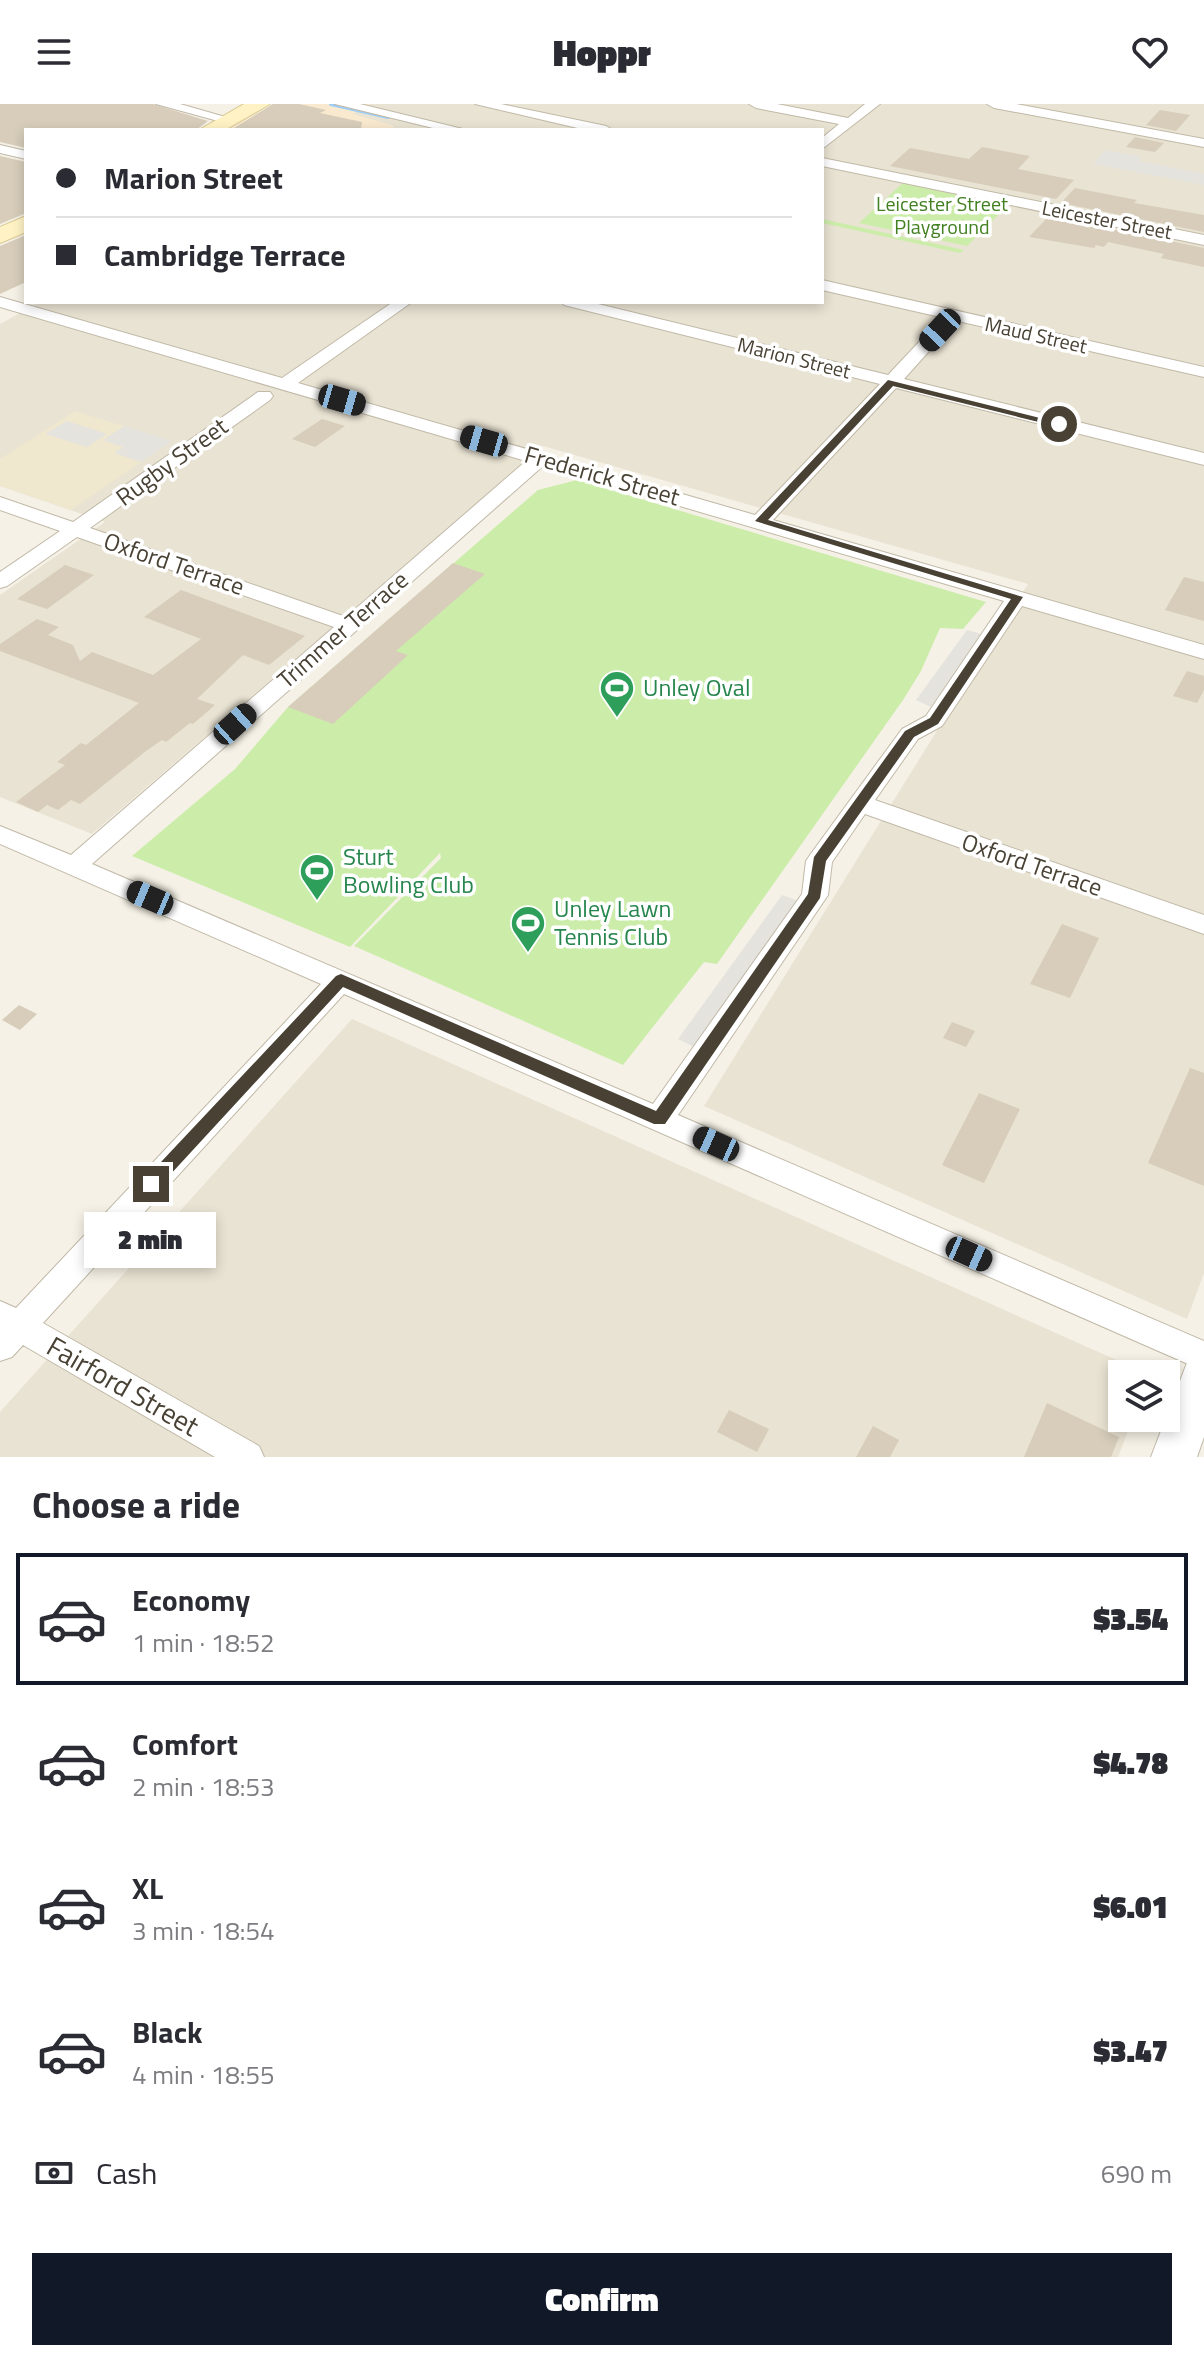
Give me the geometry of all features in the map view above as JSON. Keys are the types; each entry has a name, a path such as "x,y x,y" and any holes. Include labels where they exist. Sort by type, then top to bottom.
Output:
{"main road":[{"path":"213,128 260,104"},
{"path":"0,236 24,224"}],"street":[{"path":"163,104 229,120"},
{"path":"342,104 451,128"},
{"path":"482,104 596,128"},
{"path":"756,104 849,122"},
{"path":"824,143 873,104"},
{"path":"994,104 1204,143"},
{"path":"0,149 24,155"},
{"name":"Leicester Street","path":"824,162 1204,240"},
{"name":"Maud Street","path":"824,285 1204,372"},
{"name":"Frederick Street","path":"0,302 1204,652"},
{"path":"285,384 401,304"},
{"name":"Marion Street","path":"578,304 1204,459"},
{"path":"761,521 940,330"},
{"name":"Rugby Street","path":"0,582 264,396"},
{"name":"Trimmer Terrace","path":"75,865 540,458"},
{"name":"Oxford Terrace","path":"0,503 349,625"},
{"path":"659,1119 815,895 819,861 910,734 934,721 1017,597"},
{"name":"Oxford Terrace","path":"861,804 1204,925"},
{"path":"0,834 1204,1356"},
{"path":"6,1329 341,980"},
{"name":"Fairford Street","path":"6,1329 247,1457"},
{"path":"1174,1457 1204,1374"}],"shaded area":[{"path":"275,104 370,104 353,114 395,126 392,128 228,128"},
{"path":"370,104 1204,104 1204,1273 1187,1319 704,1106 1028,584 543,446 92,834 0,797 0,595 105,522 0,486 0,324 36,304 824,304 824,128 392,128 352,114"},
{"path":"1105,150 1142,157 1139,161 1204,174 1204,185 1093,164"},
{"path":"75,411 172,441 71,510 0,486 0,459"},
{"path":"67,421 107,434 87,447 45,434"},
{"path":"124,426 172,441 141,462 114,453 123,447 103,440"},
{"path":"967,630 981,634 931,707 916,700"},
{"path":"782,895 799,901 696,1048 678,1039"},
{"path":"352,1019 1117,1360 1108,1360 1108,1432 1128,1432 1118,1457 0,1457 0,1412"}],"green space":[{"name":"Leicester Street Playground","path":"904,182 1009,204 967,246 859,223"},
{"path":"824,219 964,250 960,253 824,223"},
{"path":"577,480 986,602 963,629 940,628 921,671 903,700 717,964 704,962 623,1065 354,946 441,858 440,853 350,947 132,856 235,769 288,707 538,490"}],"building":[{"path":"0,104 153,104 208,121 199,128 24,128 24,148 0,142"},
{"path":"273,104 299,104 326,110 320,113 362,122 361,128 234,128"},
{"path":"1160,110 1190,115 1176,131 1146,125"},
{"path":"1135,137 1164,143 1155,152 1126,147"},
{"path":"982,147 1030,156 1018,169 1074,180 1056,199 890,166 910,148 969,159"},
{"path":"0,156 24,162 24,214 0,224"},
{"path":"1075,188 1137,200 1134,203 1204,215 1204,232 1061,203"},
{"path":"1049,216 1204,248 1204,267 1161,258 1164,254 1108,242 1104,247 1096,245 1094,248 1029,237"},
{"path":"24,236 24,283 0,294 0,246"},
{"path":"322,419 345,426 315,447 292,439"},
{"path":"453,563 485,574 396,651 408,655 333,724 288,707"},
{"path":"65,565 94,575 47,609 17,599"},
{"path":"1184,577 1204,582 1204,621 1165,610"},
{"path":"181,590 305,636 269,665 243,655 197,699 215,705 166,742 162,740 146,751 80,804 71,800 58,810 47,805 38,812 16,802 65,765 57,762 81,743 86,745 139,703 0,651 0,644 37,619 59,627 48,635 73,645 80,661 92,652 153,675 201,639 144,617"},
{"path":"1187,671 1204,676 1204,690 1197,703 1173,696"},
{"path":"1062,924 1099,938 1070,998 1030,984"},
{"path":"19,1005 37,1014 20,1030 2,1020"},
{"path":"952,1022 975,1031 966,1047 943,1038"},
{"path":"1190,1068 1204,1073 1204,1186 1148,1163"},
{"path":"979,1093 1020,1109 984,1183 942,1165"},
{"path":"1047,1403 1119,1437 1111,1457 1024,1457"},
{"path":"729,1410 769,1429 757,1452 717,1432"},
{"path":"873,1426 899,1440 890,1457 856,1457"}],"waterway":[{"path":"331,104 388,117"}],"place":[{"name":"Unley Oval","path":"617,719"},
{"name":"Sturt Bowling Club","path":"317,902"},
{"name":"Unley Lawn Tennis Club","path":"528,954"}],"route":[{"path":"151,1184 341,980 659,1119 815,895 819,861 910,734 934,721 1017,597 761,521 891,382 1059,424"}]}
